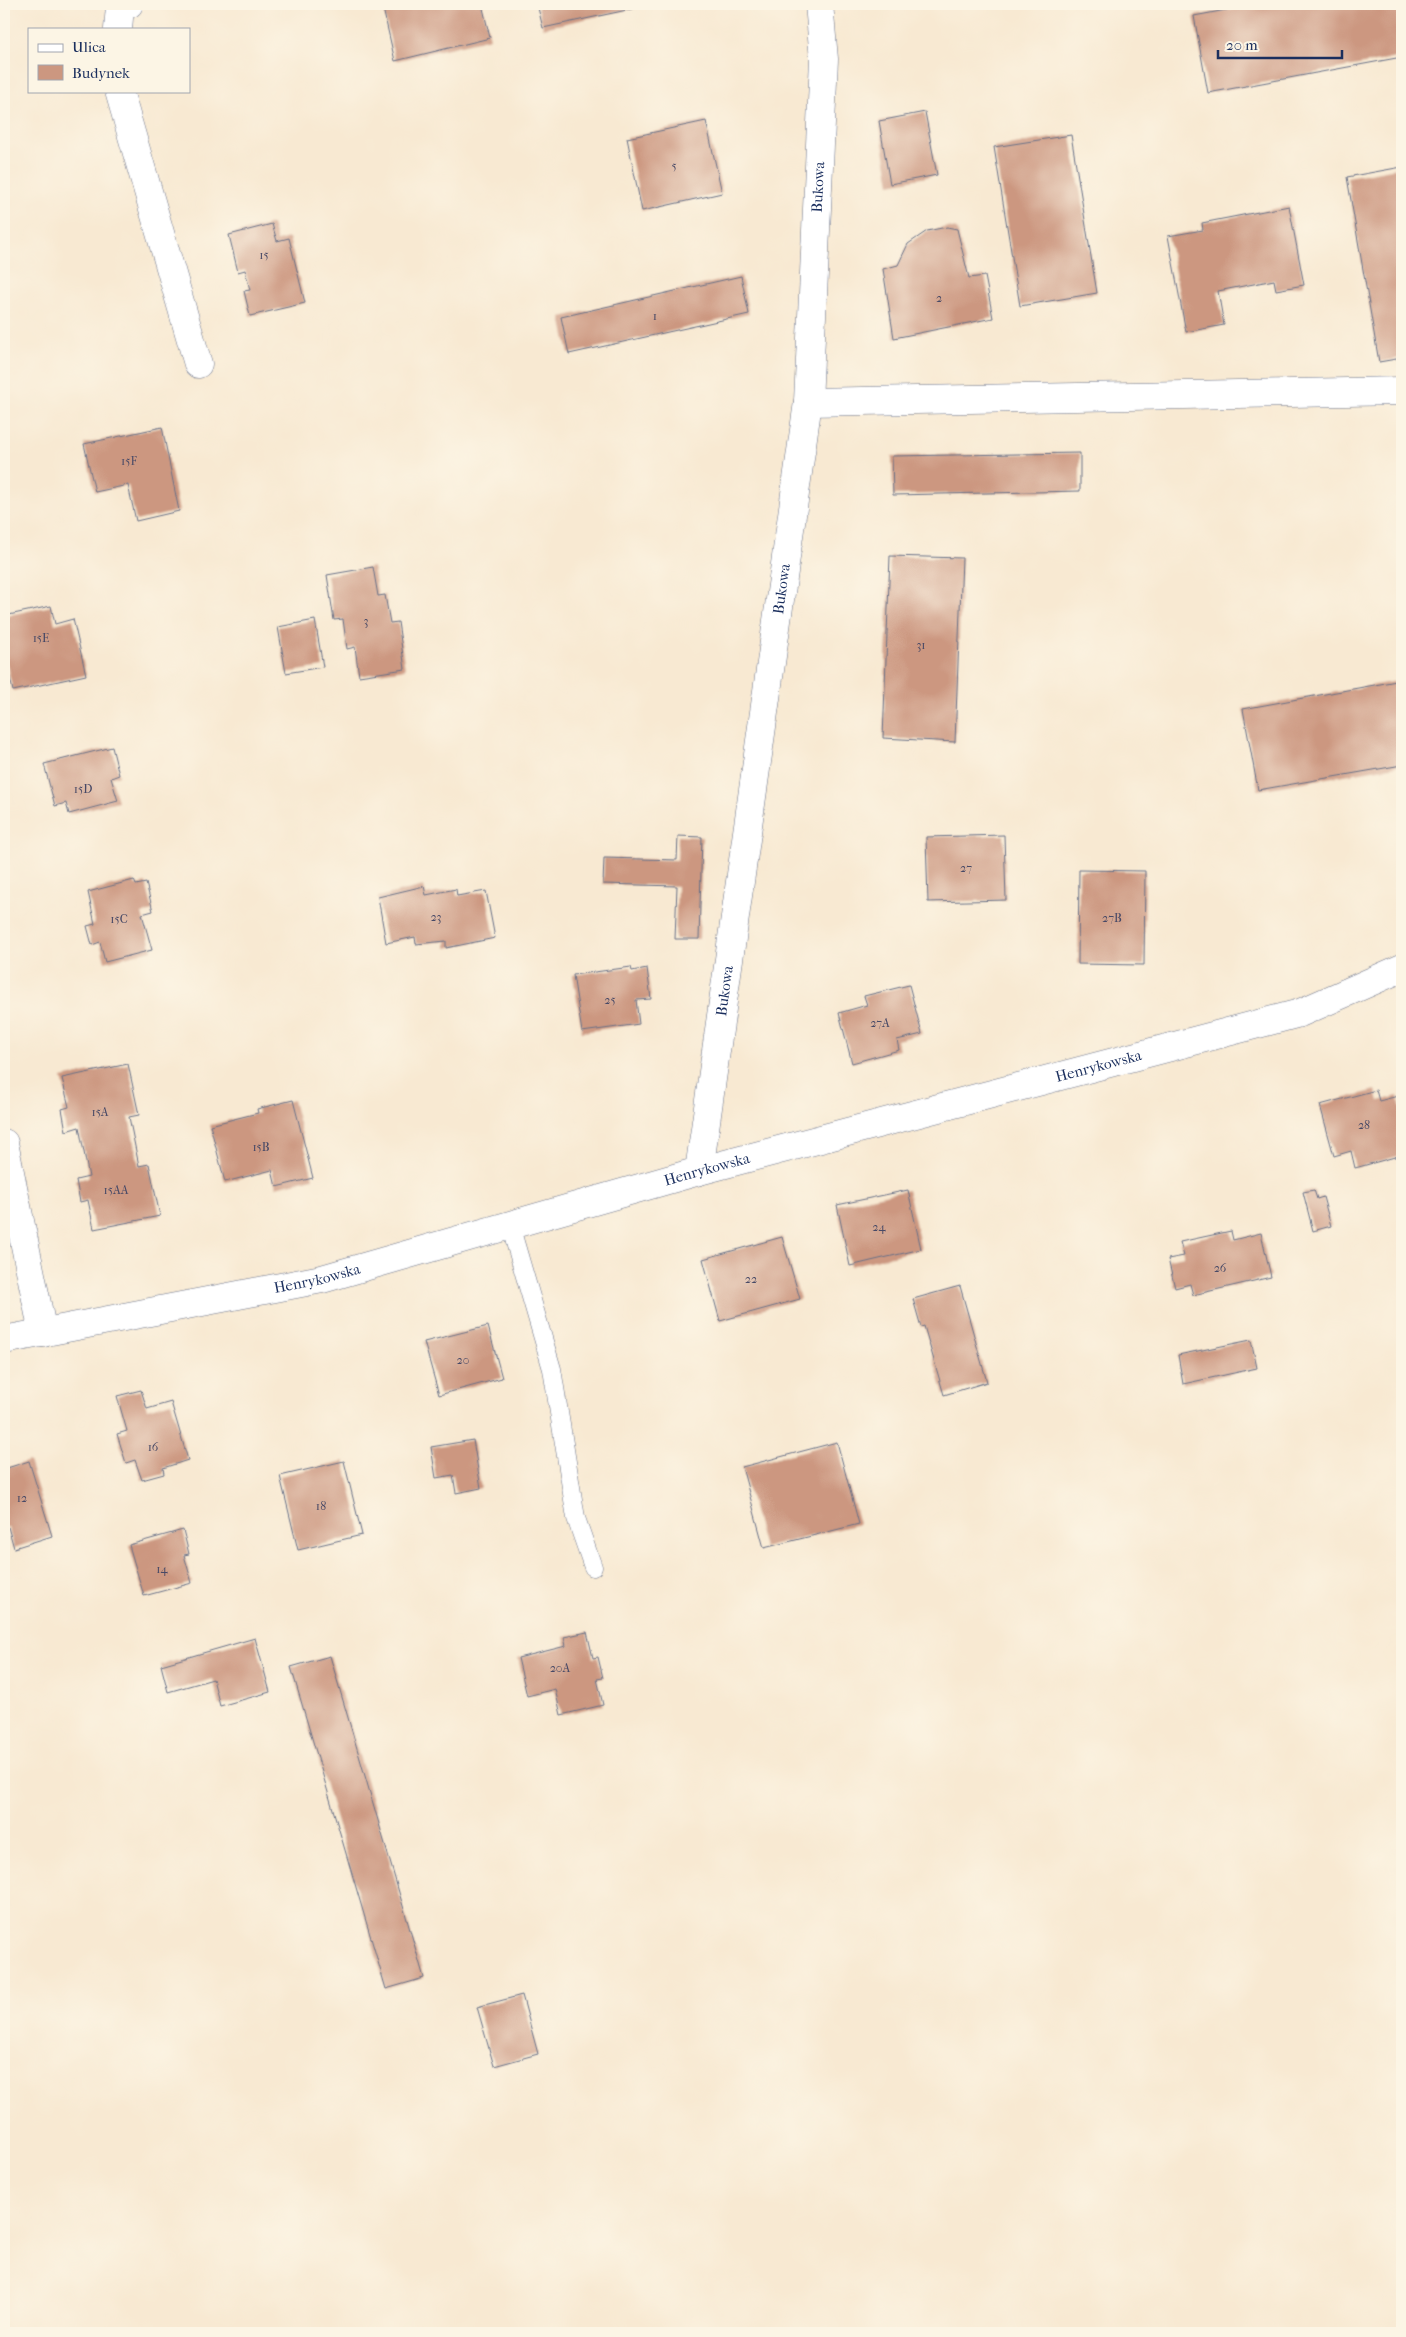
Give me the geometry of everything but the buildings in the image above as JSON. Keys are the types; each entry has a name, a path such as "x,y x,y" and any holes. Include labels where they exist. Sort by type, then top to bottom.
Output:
{"street":[{"path":"118,28 120,7 129,4"},
{"name":"Bukowa","path":"700,1171 808,402 824,59 819,4"},
{"path":"119,92 198,364"},
{"path":"808,402 1402,391"},
{"name":"Henrykowska","path":"4,1340 322,1279 700,1171 1300,1013 1402,968"},
{"path":"4,1143 43,1333"}],"lane":[{"path":"510,1225 552,1368 576,1518 593,1567"}]}
